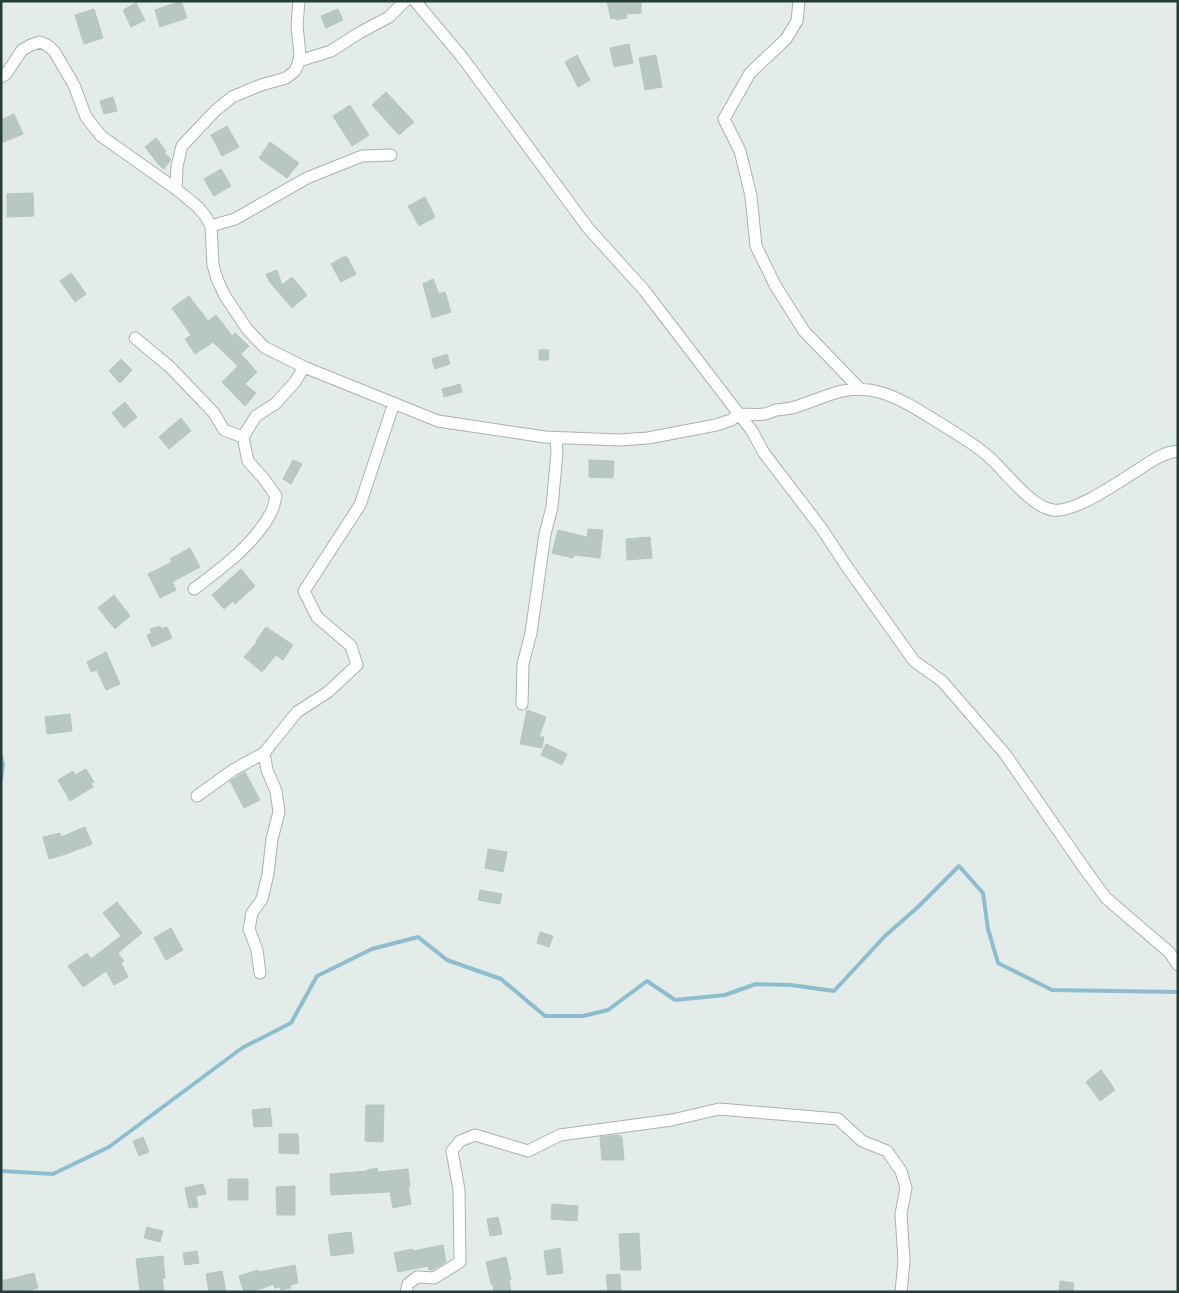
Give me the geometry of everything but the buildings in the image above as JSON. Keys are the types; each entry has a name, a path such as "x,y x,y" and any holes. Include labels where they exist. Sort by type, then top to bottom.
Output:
{"street":[{"path":"176,189 177,166 182,146 195,132 232,97 261,85 286,78 295,70 300,55 297,25 298,1"},
{"path":"299,61 331,51 389,17 405,1"},
{"path":"415,1 462,58 588,228 644,290 752,430 764,454 822,529 914,661 942,681 1005,754 1106,898 1169,952 1178,965"},
{"path":"799,1 797,21 786,39 750,73 724,119 740,151 751,196 756,246 775,285 804,331 859,388"},
{"path":"1,77 6,74 22,50 40,42 47,45 60,59 74,85 86,118 101,136 176,189 198,207 206,217 210,226 213,265 225,296 247,329 264,347 304,367 438,421 545,438 619,440 648,438 716,425 731,420 739,414 765,414 776,410 793,408 840,391 859,388 901,400 949,429 988,456 1033,501 1044,508 1054,510 1064,510 1074,506 1095,496 1160,456 1178,451"},
{"path":"210,226 235,219 307,178 362,156 391,155"},
{"path":"135,338 170,367 214,413 224,430 243,437"},
{"path":"194,589 250,542 272,510 276,496 248,461 243,437 256,416 275,404 296,382 304,367"},
{"path":"198,796 233,770 264,753 297,712 328,692 357,665 351,646 317,617 304,591 360,505 394,403"},
{"path":"522,704 523,664 531,633 545,534 552,507 557,452 556,438"},
{"path":"260,972 257,950 249,929 252,913 262,899 268,874 272,839 279,812 276,791 264,753"},
{"path":"406,1292 408,1284 417,1277 434,1278 460,1262 459,1190 452,1151 460,1141 475,1135 528,1150 560,1135 672,1120 719,1109 838,1119 862,1141 887,1150 901,1171 906,1188 901,1214 904,1261 900,1292"}],"waterway":[{"path":"1,757 3,764 1,779"},
{"path":"1,1171 53,1174 109,1147 242,1048 291,1023 317,976 372,949 418,937 447,960 501,979 545,1016 583,1016 608,1010 647,981 675,1000 725,995 756,984 791,985 834,991 885,936 919,906 959,866 983,893 988,929 998,963 1052,990 1178,992"}]}
